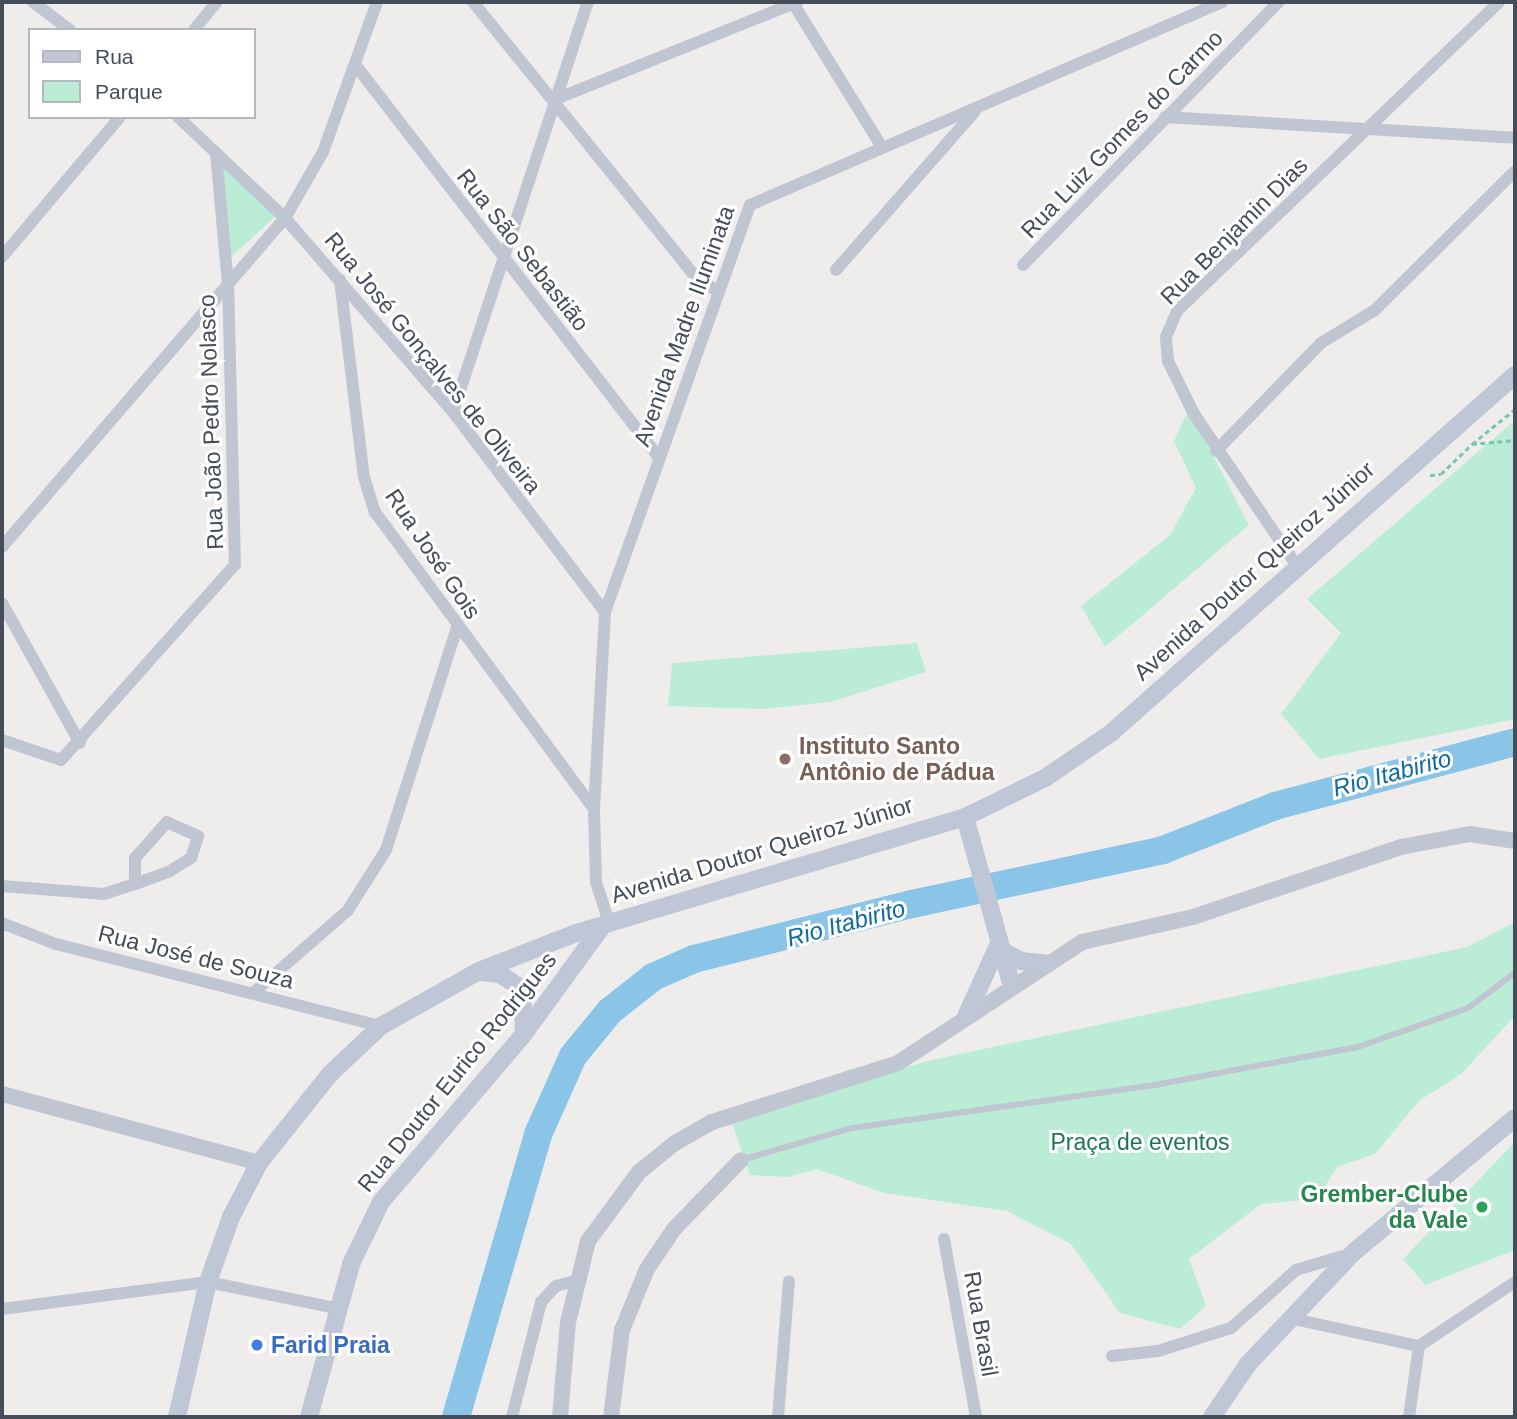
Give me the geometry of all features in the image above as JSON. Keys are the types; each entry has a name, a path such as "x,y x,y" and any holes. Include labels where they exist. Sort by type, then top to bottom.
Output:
{"main road":[{"name":"Avenida Doutor Queiroz Júnior","path":"177,1417 208,1282 259,1163 330,1074 381,1026 478,971 607,923 965,817 1045,778 1111,733 1515,375"},
{"path":"965,817 995,942 1012,986"},
{"name":"Rua Doutor Eurico Rodrigues","path":"309,1417 336,1308 381,1202 523,1035 607,923"},
{"path":"995,942 1021,961 1048,964"},
{"path":"967,1014 995,942"},
{"path":"478,971 500,974 522,989 523,1035"},
{"path":"1212,1417 1289,1318 1354,1252 1515,1118"}],"street":[{"path":"33,2 67,28"},
{"path":"196,28 217,2"},
{"path":"2,547 285,218 323,152 357,67 377,2"},
{"path":"473,2 556,99 696,277 718,292"},
{"path":"453,412 588,2"},
{"path":"556,99 795,2 882,147"},
{"name":"Avenida Madre Iluminata","path":"607,923 597,882 594,809 605,612 658,456 750,205 882,147 975,111 1220,2"},
{"name":"Rua Luiz Gomes do Carmo","path":"1023,265 1279,2"},
{"name":"Rua Benjamin Dias","path":"1297,566 1216,451 1168,361 1166,337 1177,311 1499,2"},
{"name":"Rua São Sebastião","path":"357,67 503,260 658,456"},
{"path":"836,270 975,111"},
{"path":"1165,117 1361,132 1515,138"},
{"path":"2,257 118,119"},
{"path":"180,119 216,153"},
{"name":"Rua José Gonçalves de Oliveira","path":"216,153 285,218 453,412 605,612"},
{"name":"Rua João Pedro Nolasco","path":"2,740 61,760 80,743 235,565 228,285 216,153"},
{"path":"1216,451 1321,343 1375,310 1515,171"},
{"name":"Rua José Gois","path":"340,280 368,496 457,628 594,809"},
{"path":"2,603 80,743"},
{"path":"253,993 348,910 386,850 457,628"},
{"name":"Rua José de Souza","path":"2,886 104,894 135,884 191,858 198,836 167,822 135,858 135,884"},
{"path":"559,1417 575,1281 607,1210 675,1143 712,1122 898,1063 934,1044 967,1014 1082,942 1193,918 1401,846 1470,834 1515,841"},
{"name":"Rua José de Souza","path":"2,923 56,944 381,1026"},
{"path":"2,1094 259,1163"},
{"path":"611,1417 622,1330 647,1269 692,1208 741,1160"},
{"name":"Rua Brasil","path":"944,1239 976,1417"},
{"path":"1112,1356 1158,1350 1231,1328 1296,1270 1354,1252"},
{"path":"512,1417 541,1302 556,1286 575,1281"},
{"path":"778,1417 789,1281"},
{"path":"2,1309 208,1282 336,1308"},
{"path":"1289,1318 1419,1346 1515,1282"},
{"path":"1409,1417 1419,1346"}],"lane":[{"path":"741,1160 852,1128 1160,1084 1358,1047 1468,1008 1515,973"}],"path":[{"path":"1441,474 1515,409"},
{"path":"1472,444 1515,440"}],"green space":[{"path":"222,163 277,215 231,257"},
{"path":"1189,409 1249,525 1105,647 1081,606 1170,535 1196,488 1174,441"},
{"path":"1515,420 1515,719 1319,759 1281,714 1341,633 1307,599"},
{"path":"917,643 926,672 830,702 761,709 668,706 672,663"},
{"name":"Praça de eventos","path":"1515,922 1515,1016 1461,1074 1419,1101 1375,1154 1337,1167 1317,1199 1261,1204 1189,1259 1206,1306 1180,1329 1120,1313 1071,1244 1007,1211 884,1193 817,1169 788,1177 750,1175 732,1123 927,1061 1467,947"},
{"name":"Grember-Clube da Vale","path":"1515,1142 1515,1250 1425,1285 1403,1259"}],"waterway":[{"name":"Rio Itabirito","path":"456,1417 539,1132 573,1056 610,1011 653,977 694,959 912,904 1163,850 1275,806 1515,742"}],"place":[{"name":"Instituto Santo Antônio de Pádua","path":"785,759"},
{"name":"Grember-Clube da Vale","path":"1482,1207"},
{"name":"Farid Praia","path":"257,1345"}]}
